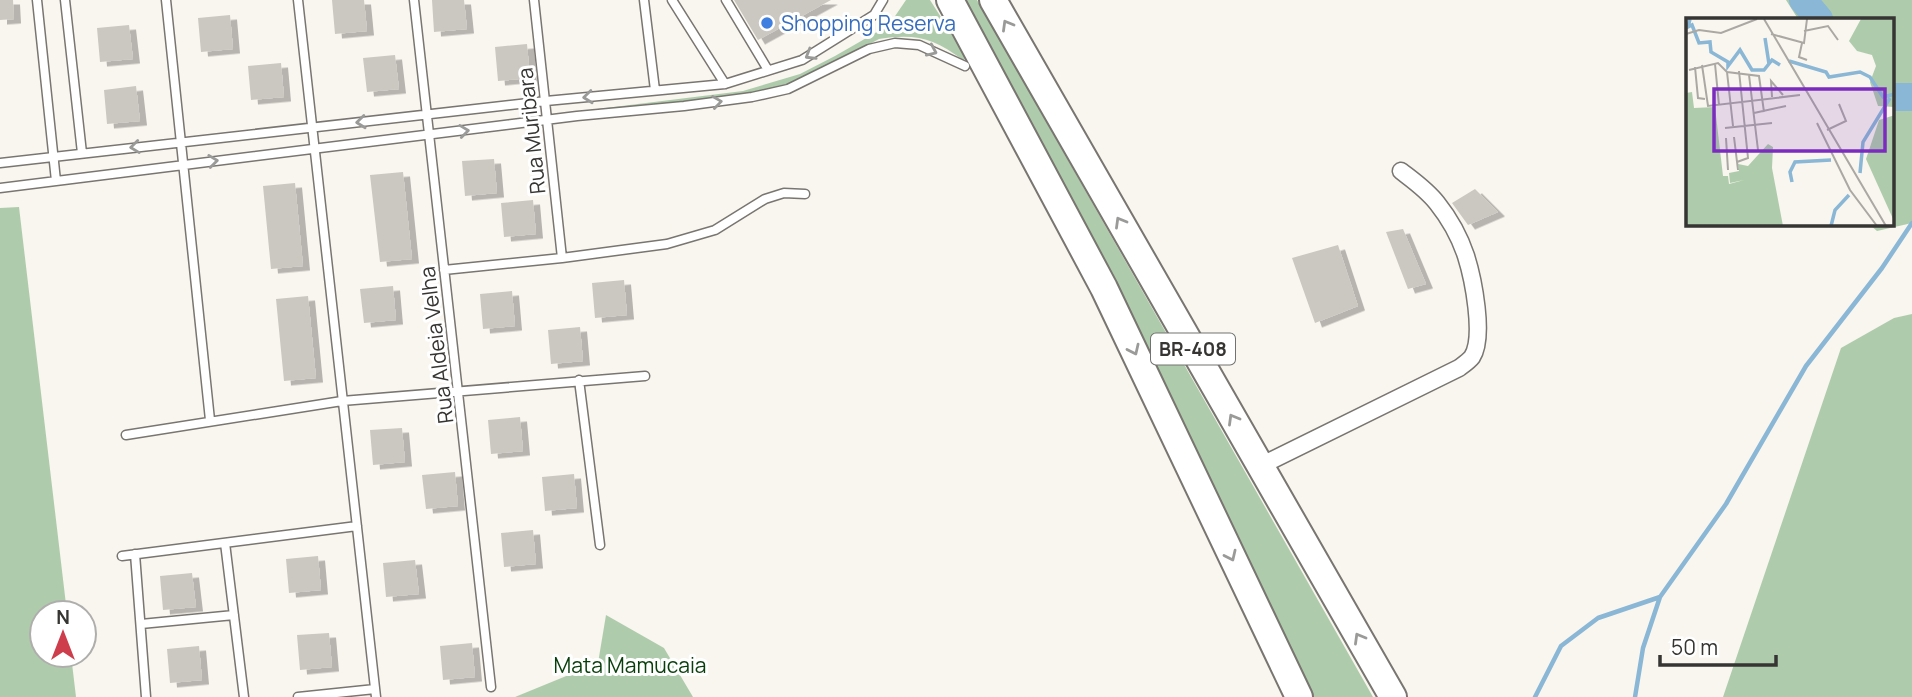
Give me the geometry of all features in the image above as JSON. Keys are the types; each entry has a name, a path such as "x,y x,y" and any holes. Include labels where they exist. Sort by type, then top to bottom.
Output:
{"highway":[{"path":"930,0 1055,227 1076,258 1104,288"},
{"name":"BR-408","path":"950,0 1104,288 1299,697"},
{"name":"BR-408","path":"993,0 1393,697"}],"street":[{"path":"1260,466 1459,368 1471,357 1477,344 1477,324 1472,281 1465,254 1439,205 1421,185 1401,171"}],"lane":[{"path":"37,0 56,181"},
{"path":"65,0 82,153"},
{"path":"166,0 210,420"},
{"path":"298,0 375,693 298,697"},
{"name":"Rua Aldeia Velha","path":"414,0 492,687"},
{"name":"Rua Muribara","path":"534,0 562,258"},
{"path":"644,0 655,89"},
{"path":"672,0 725,84"},
{"path":"726,0 768,70"},
{"path":"0,163 655,89 725,84 802,61 874,15 884,0"},
{"path":"0,188 752,97 788,89 869,49 895,43 919,45 965,66"},
{"path":"680,88 684,106"},
{"path":"444,270 667,244 715,230 765,199 784,193 805,194"},
{"path":"126,435 342,401 645,376"},
{"path":"579,380 600,545"},
{"path":"122,556 357,526"},
{"path":"225,543 244,697"},
{"path":"135,554 146,697"},
{"path":"141,624 234,615"}],"green space":[{"path":"906,0 930,0 967,58 963,60 924,39 879,39 794,84 744,97 564,115 743,91 800,74 889,25"},
{"path":"960,0 977,0 1373,697 1308,697"},
{"path":"1786,0 1912,0 1912,223 1877,231 1871,226 1895,226 1895,18 1797,18"},
{"path":"19,207 65,599 28,599 28,669 73,669 76,697 0,697 0,208"},
{"path":"1912,314 1912,697 1723,697 1841,348 1894,318"},
{"name":"Mata Mamucaia","path":"606,615 664,648 693,697 515,697 598,663"}],"building":[{"path":"0,0 13,0 14,19 0,20"},
{"path":"332,0 364,0 367,31 335,34"},
{"path":"432,0 464,0 467,29 434,32"},
{"name":"Shopping Reserva","path":"734,0 831,0 758,40"},
{"path":"230,15 233,49 201,52 198,18"},
{"path":"129,25 133,59 100,62 97,28"},
{"path":"527,44 530,78 498,81 495,47"},
{"path":"395,55 399,89 367,92 363,58"},
{"path":"281,63 284,97 251,100 248,66"},
{"path":"136,86 140,121 107,124 104,90"},
{"path":"494,159 497,193 465,196 462,161"},
{"path":"403,172 412,259 380,262 370,175"},
{"path":"295,183 303,266 271,269 263,186"},
{"path":"1475,189 1498,212 1468,225 1452,203"},
{"path":"533,200 536,234 504,237 501,203"},
{"path":"1403,229 1426,284 1408,289 1386,232"},
{"path":"1338,245 1358,306 1315,323 1292,258"},
{"path":"624,280 627,315 595,318 592,283"},
{"path":"393,286 396,320 364,323 360,289"},
{"path":"512,291 515,326 483,329 480,294"},
{"path":"308,296 316,378 284,381 276,299"},
{"path":"580,327 583,361 551,364 548,330"},
{"path":"520,417 523,451 491,454 488,420"},
{"path":"402,428 405,462 373,465 370,430"},
{"path":"455,472 458,506 426,509 422,475"},
{"path":"574,474 577,508 545,511 542,477"},
{"path":"533,530 536,564 504,567 501,533"},
{"path":"318,556 321,590 289,593 286,559"},
{"path":"415,560 419,594 386,597 383,563"},
{"path":"192,573 196,607 163,610 160,576"},
{"path":"329,633 332,667 300,670 297,635"},
{"path":"472,643 475,677 443,680 440,646"},
{"path":"199,646 202,680 170,683 167,649"}],"waterway":[{"path":"1803,0 1818,18"},
{"path":"1895,97 1912,97"},
{"path":"1635,697 1643,648 1660,597 1726,504 1806,366 1882,268 1912,223"},
{"path":"1535,697 1561,646 1598,618 1660,597"}],"place":[{"name":"Shopping Reserva","path":"767,23"}]}
